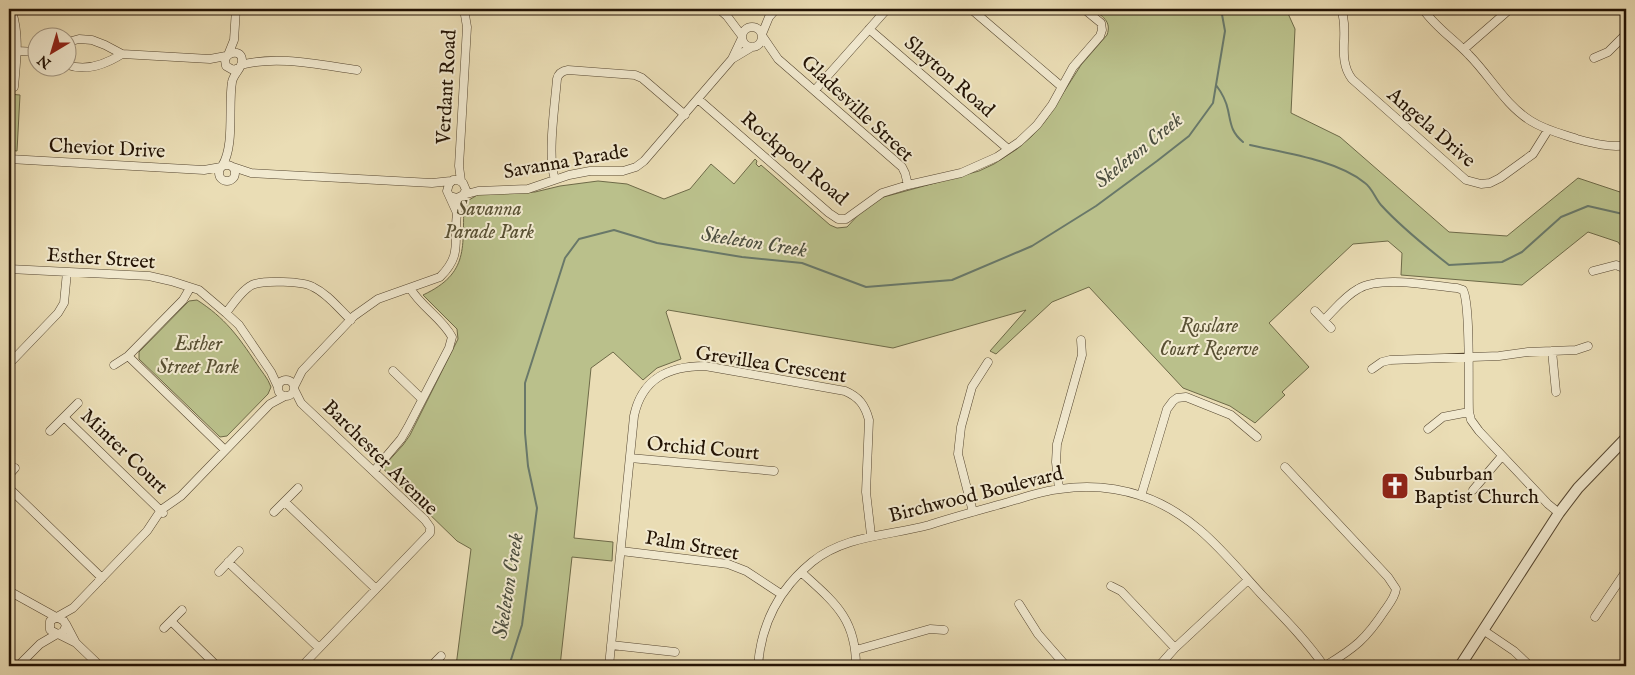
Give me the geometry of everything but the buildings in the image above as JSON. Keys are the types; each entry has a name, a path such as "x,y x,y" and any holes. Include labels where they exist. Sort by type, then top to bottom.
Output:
{"street":[{"path":"236,9 234,40 227,55 226,65 232,81 228,152 219,174 223,180 228,181 251,173"},
{"name":"Verdant Road","path":"463,183 459,166 468,27 464,9"},
{"path":"719,9 727,16 745,44 753,47 760,43 769,17 776,9"},
{"path":"816,90 887,9"},
{"path":"971,9 1062,87"},
{"name":"Rockpool Road","path":"698,99 838,219 846,219 882,193 908,185 961,174 982,165 1019,142 1037,125 1052,105 1073,67 1097,39 1102,30 1101,23 1084,9"},
{"name":"Angela Drive","path":"1340,9 1345,28 1344,61 1348,74 1466,180 1481,184 1490,183 1500,178 1533,154 1548,130"},
{"path":"1423,9 1482,68 1511,105 1531,122 1548,130 1586,142 1605,145 1626,145"},
{"path":"1464,49 1510,9"},
{"path":"12,12 16,25 17,51 14,87"},
{"path":"727,16 750,27 758,28 762,36"},
{"path":"742,37 744,30 769,17"},
{"name":"Slayton Road","path":"869,30 1008,149"},
{"path":"1594,58 1608,52 1626,34"},
{"name":"Gladesville Street","path":"762,36 778,59"},
{"name":"Savanna Parade","path":"463,195 478,191 528,189 590,171 623,171 636,167 644,161 685,115 732,59 742,37"},
{"path":"78,40 92,40 105,44 122,54 210,58 227,55 232,52 253,62"},
{"path":"232,81 242,60 234,40"},
{"name":"Savanna Parade","path":"732,59 753,47"},
{"name":"Gladesville Street","path":"753,47 778,59 816,90 902,167 908,185"},
{"path":"17,51 28,52"},
{"path":"78,67 103,64 122,54"},
{"path":"210,58 231,69 253,62 299,62 357,70"},
{"path":"555,180 552,172 552,149 557,80 563,71 635,75 642,78 685,115"},
{"path":"228,152 236,174 233,179"},
{"name":"Cheviot Drive","path":"9,160 204,170 222,167"},
{"path":"40,644 52,619 73,608 102,578 147,531 162,512 181,496 270,404 280,383 302,371 351,320 378,299 440,277 451,265 456,252 457,213 466,190 463,183 452,181 432,184 251,173 229,164 222,167"},
{"name":"Verdant Road","path":"452,181 459,166"},
{"name":"Cheviot Drive","path":"204,170 223,180"},
{"path":"452,181 447,187 457,213"},
{"name":"Savanna Parade","path":"463,183 478,191"},
{"path":"432,184 457,198 463,195"},
{"path":"1593,272 1616,265 1626,269"},
{"name":"Esther Street","path":"9,269 149,276 199,290 239,325 271,372 278,388"},
{"path":"9,364 58,313 64,303 67,272"},
{"path":"226,313 252,285 264,282 304,283 321,292 351,320"},
{"path":"1324,320 1359,288 1375,282 1460,288 1466,297 1469,412 1474,426 1548,504 1559,513"},
{"path":"114,365 128,356 183,300 190,288"},
{"path":"374,471 401,438 449,348 452,337 448,330 417,299 410,288"},
{"path":"1315,311 1331,328"},
{"path":"1059,489 1056,462 1057,444 1082,355 1081,340"},
{"path":"1372,369 1382,362 1390,360 1576,350 1588,346"},
{"path":"1552,351 1556,392"},
{"path":"128,356 225,450"},
{"path":"973,512 958,454 961,428 972,387 988,362"},
{"name":"Grevillea Crescent","path":"609,666 636,406 654,380 672,369 687,366 705,366 845,391 854,395 866,409 869,420 866,492 871,535"},
{"path":"270,404 292,394 302,371"},
{"path":"393,371 422,399"},
{"name":"Esther Street","path":"271,372 285,380"},
{"path":"285,380 291,382 294,388"},
{"path":"278,388 280,394 286,396"},
{"name":"Barchester Avenue","path":"294,388 302,403 425,520 430,527 430,533 302,666"},
{"name":"Barchester Avenue","path":"286,396 302,403"},
{"path":"1141,496 1167,409 1178,398 1186,397 1231,415 1257,437"},
{"name":"Minter Court","path":"50,431 78,403"},
{"path":"1428,429 1443,417 1469,412"},
{"name":"Minter Court","path":"64,417 162,512"},
{"path":"1460,666 1559,513 1584,482 1626,438"},
{"path":"1472,490 1502,456"},
{"name":"Orchid Court","path":"630,458 774,472"},
{"path":"1285,466 1400,588 1370,632 1348,652 1325,666"},
{"path":"9,475 15,468"},
{"name":"Birchwood Boulevard","path":"758,666 764,631 782,594 801,572 824,553 850,541 871,535 906,531 1059,489 1098,487 1119,489 1141,496 1182,515 1202,531 1308,644 1325,666"},
{"path":"9,488 102,578"},
{"path":"274,512 298,488"},
{"path":"285,502 376,589"},
{"path":"219,572 239,551"},
{"name":"Palm Street","path":"621,551 728,564 746,572 782,594"},
{"path":"228,562 319,648"},
{"path":"1595,617 1626,571"},
{"path":"801,572 840,610 854,637 856,666"},
{"path":"1159,666 1175,648 1248,580"},
{"path":"1111,586 1121,591 1175,648"},
{"path":"9,591 36,607 62,619 76,644"},
{"path":"1019,604 1038,634 1066,666"},
{"path":"36,607 49,624 50,630 76,644 100,666"},
{"path":"18,666 40,644 63,632 73,608"},
{"path":"164,628 182,610"},
{"path":"171,621 217,666"},
{"path":"856,650 930,629 944,630"},
{"path":"1483,630 1514,651 1530,666"},
{"path":"611,645 675,652"},
{"path":"432,666 441,656"}],"green space":[{"path":"1092,9 1286,9 1295,29 1291,113 1340,137 1449,232 1507,236 1578,178 1626,194 1626,253 1618,242 1588,232 1522,285 1401,275 1402,253 1388,241 1353,244 1269,323 1309,367 1282,392 1285,395 1255,423 1230,406 1183,388 1089,287 1052,302 996,354 990,351 1026,310 893,348 668,310 666,312 681,359 657,368 643,380 613,352 591,368 574,538 613,542 612,561 572,557 560,666 456,666 471,549 457,541 385,471 384,466 410,435 458,339 457,329 423,295 438,287 449,278 456,268 463,246 464,203 479,194 535,192 560,186 598,181 627,184 664,199 690,189 711,164 734,184 755,159 759,167 761,165 830,225 837,228 847,227 860,213 880,198 979,171 1017,149 1032,136 1046,120 1081,65 1107,35 1107,22"},
{"path":"9,94 20,95 17,151 9,150"},
{"name":"Esther Street Park","path":"197,300 216,314 230,328 243,344 271,387 268,394 227,436 220,437 139,359 139,352 189,301"}],"waterway":[{"name":"Skeleton Creek","path":"509,666 522,625 537,508 528,466 525,433 525,383 565,258 579,239 614,230 657,243 742,257 802,263 866,287 952,280 1032,246 1096,206 1189,136 1213,103 1225,31 1221,9"},
{"path":"1216,85 1225,100 1234,131 1243,142"},
{"path":"1250,145 1310,158 1340,168 1353,175 1372,190 1381,205 1397,221 1449,265 1502,262 1522,252 1561,217 1588,206 1623,214 1626,217"}],"place":[{"name":"Suburban Baptist Church","path":"1395,486"}],"park label":[{"name":"Savanna Parade Park","path":"489,220"},
{"name":"Rosslare Court Reserve","path":"1209,338"}]}
